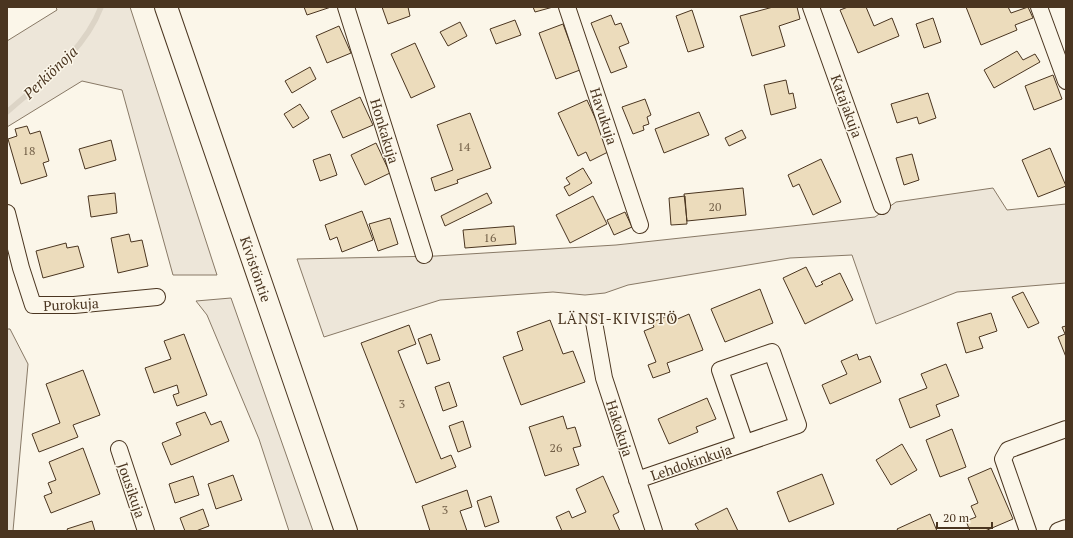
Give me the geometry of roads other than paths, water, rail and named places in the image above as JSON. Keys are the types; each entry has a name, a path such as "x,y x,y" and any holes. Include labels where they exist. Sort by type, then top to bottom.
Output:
{"main road":[{"name":"Kivistöntie","path":"166,7 346,531"}],"street":[{"name":"Honkakuja","path":"346,7 424,255"},
{"name":"Havukuja","path":"568,7 640,225"},
{"name":"Katajakuja","path":"811,7 882,206"},
{"path":"1038,7 1066,81"},
{"name":"Purokuja","path":"7,213 21,268 33,305 74,305 157,297"},
{"name":"Hakokuja","path":"594,322 604,378 654,531"},
{"name":"Lehdokinkuja","path":"637,480 798,425 772,352 720,370 745,443"},
{"path":"1028,531 1003,459 1008,450 1066,429"},
{"name":"Jousikuja","path":"118,450 146,531"},
{"path":"1058,531 1066,528"}],"waterway":[{"name":"Perkiönoja","path":"7,112 48,77 73,52 94,23 101,7"}],"district":[{"name":"LÄNSI-KIVISTÖ","path":"618,318"}]}
